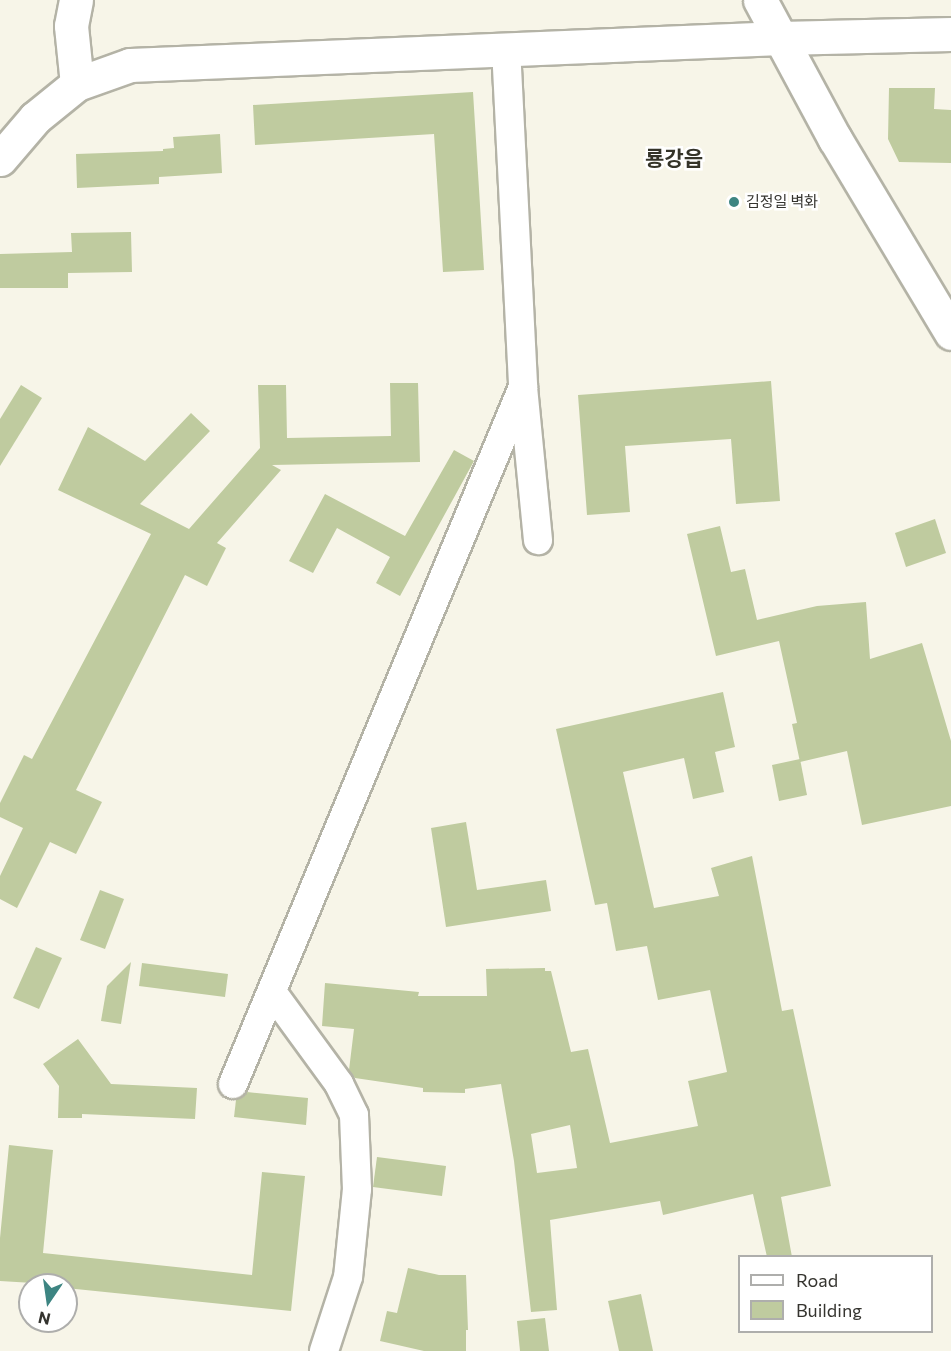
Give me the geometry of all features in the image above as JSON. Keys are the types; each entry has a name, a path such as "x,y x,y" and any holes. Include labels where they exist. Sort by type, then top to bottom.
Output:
{"main road":[{"path":"76,0 72,26 77,84"},
{"path":"760,0 835,139 951,333"},
{"path":"0,159 35,118 77,84 130,64 506,48 951,34"}],"street":[{"path":"506,48 523,387 538,540"},
{"path":"233,1084 523,387"},
{"path":"272,992 339,1084 354,1115 357,1189 348,1277 324,1351"}],"building":[{"path":"889,88 935,88 934,109 951,110 951,163 899,162 888,139"},
{"path":"473,92 484,270 443,272 434,134 255,145 253,105"},
{"path":"220,134 222,173 159,177 159,184 77,188 76,154 163,151 163,149 174,148 173,137"},
{"path":"131,232 132,272 68,273 68,288 0,288 0,254 72,252 71,233"},
{"path":"771,381 780,501 736,504 731,439 625,446 630,512 587,515 578,395"},
{"path":"390,383 418,383 420,462 272,465 281,470 217,543 226,548 207,586 185,575 76,790 102,802 76,854 50,842 17,908 0,899 0,876 23,828 0,817 0,803 24,755 32,759 151,534 58,490 88,427 145,461 191,413 210,431 140,504 189,529 260,448 258,385 286,385 287,438 391,436"},
{"path":"21,385 42,398 0,466 0,419"},
{"path":"454,450 474,461 400,596 376,583 390,557 337,528 313,573 289,561 325,494 405,536"},
{"path":"935,519 946,553 906,567 895,533"},
{"path":"720,526 731,572 745,569 757,620 817,606 866,602 870,659 922,643 951,741 951,806 862,825 847,751 800,762 792,724 797,723 779,641 716,656 687,534"},
{"path":"723,692 735,747 715,752 724,792 693,799 684,758 623,772 654,908 719,896 711,868 752,856 782,1011 793,1009 831,1186 781,1197 792,1255 767,1255 753,1194 663,1215 660,1201 550,1220 557,1310 531,1312 514,1161 501,1084 465,1089 465,1093 423,1092 423,1088 355,1078 349,1070 354,1029 322,1026 325,983 419,992 418,996 487,996 486,969 545,968 545,971 551,971 571,1052 588,1049 610,1143 698,1126 688,1081 727,1072 710,990 658,1000 647,946 616,951 607,903 595,905 556,729","holes":["570,1125 577,1168 537,1173 531,1134"]},
{"path":"800,759 807,795 779,801 772,765"},
{"path":"466,822 477,890 546,880 551,911 446,927 431,828"},
{"path":"100,890 124,899 105,949 80,940"},
{"path":"36,947 62,958 39,1009 13,998"},
{"path":"131,962 121,1024 101,1021 107,986"},
{"path":"142,963 228,974 225,997 139,986"},
{"path":"78,1039 111,1084 197,1088 195,1119 82,1114 82,1118 58,1118 59,1086 43,1064"},
{"path":"247,1092 308,1098 306,1125 234,1117 236,1100"},
{"path":"9,1145 53,1150 43,1253 252,1275 262,1172 305,1176 291,1311 78,1289 78,1273 18,1273 18,1282 0,1281 0,1238"},
{"path":"377,1157 446,1166 442,1196 373,1187"},
{"path":"408,1268 439,1275 466,1275 468,1330 466,1330 466,1351 424,1351 380,1341 387,1311 397,1313"},
{"path":"641,1294 653,1351 619,1351 608,1301"},
{"path":"545,1318 549,1351 520,1351 517,1321"}],"place":[{"name":"김정일 벽화","path":"734,202"}],"district":[{"name":"룡강읍","path":"674,158"}]}
